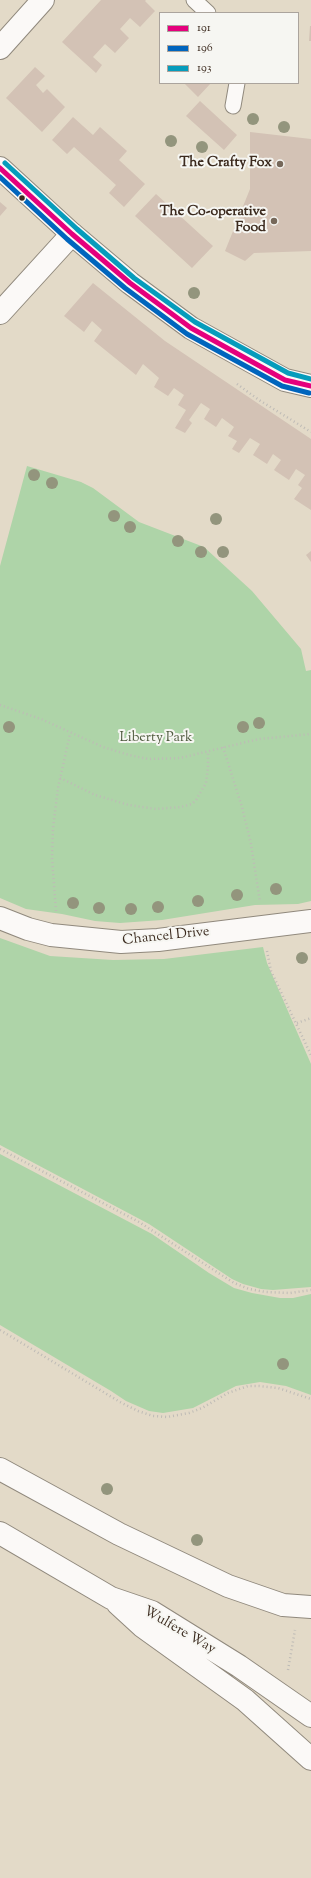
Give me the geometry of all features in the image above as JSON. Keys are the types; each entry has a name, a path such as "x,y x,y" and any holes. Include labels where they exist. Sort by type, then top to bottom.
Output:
{"main road":[{"path":"0,48 43,0"},
{"path":"0,168 72,234 130,283 191,328 285,380 311,386"},
{"path":"0,313 72,234"},
{"name":"Chancel Drive","path":"0,918 28,929 51,935 100,941 150,941 311,921"},
{"path":"0,1469 119,1534 228,1586 283,1605 305,1608"},
{"name":"Wulfere Way","path":"0,1533 111,1598 152,1612 245,1670 311,1716"},
{"path":"111,1598 142,1626 245,1700 311,1759"}],"lane":[{"path":"194,0 207,12"},
{"path":"233,106 237,84"}],"path":[{"path":"0,705 41,719 70,734 118,752 146,759 180,758 259,739 311,734"},
{"path":"51,935 56,910 52,858 53,828 60,778 70,734"},
{"path":"60,778 95,795 129,805 156,809 181,807 192,804 205,785 208,770 208,752"},
{"path":"297,1022 311,1018"},
{"path":"0,1150 153,1230 234,1283 249,1289 266,1292 290,1293 311,1290"},
{"path":"0,1330 120,1402 138,1411 153,1416 167,1417 189,1413 202,1408 228,1393 251,1386 278,1388 311,1399"},
{"path":"287,1675 305,1608"}],"green space":[{"name":"Liberty Park","path":"27,466 81,482 93,488 139,522 204,547 252,591 301,649 306,671 311,670 311,901 298,904 255,905 162,920 120,923 95,921 62,914 26,909 0,898 0,566"},
{"path":"0,938 50,956 113,960 164,959 263,947 267,963 311,1064 311,1287 273,1290 261,1289 232,1279 149,1224 0,1145"},
{"path":"0,1154 152,1234 209,1273 234,1288 280,1298 293,1298 311,1294 311,1395 286,1386 260,1382 236,1386 193,1408 163,1413 149,1411 126,1401 0,1325"}],"building":[{"path":"101,0 146,0 145,1 155,11 140,27 130,18 120,29 129,38 115,53 105,44 93,57 102,65 96,73 62,42"},
{"path":"310,26 311,41 309,41"},
{"path":"35,67 45,76 36,85 43,93 47,89 65,107 42,132 6,98"},
{"path":"185,84 210,84 198,97"},
{"path":"200,101 237,135 224,150 186,116"},
{"path":"73,117 93,135 100,127 127,151 119,160 145,184 124,207 109,193 116,185 74,147 67,154 52,140"},
{"path":"250,132 311,139 311,251 254,253 245,261 225,251 250,189"},
{"path":"156,194 213,246 192,268 135,216"},
{"path":"0,202 7,208 0,216"},
{"path":"93,283 165,341 311,439 311,510 294,499 302,488 298,485 305,475 296,469 289,480 274,470 281,460 273,454 267,464 253,455 260,444 250,438 239,453 232,449 237,441 228,436 234,427 222,418 216,427 204,419 210,409 201,403 189,420 192,423 185,433 175,428 186,410 178,405 184,395 174,388 168,396 154,387 159,378 143,364 136,375 94,341 102,330 92,321 84,332 64,316"},
{"path":"311,551 311,562 306,555"}],"transit line":[{"name":"193","path":"5,163 77,229 134,278 195,322 288,373 311,379"},
{"name":"191","path":"0,168 72,234 130,283 191,328 285,380 311,386"},
{"name":"196","path":"0,177 67,239 125,288 187,334 282,386 309,393"}],"place":[{"name":"The Crafty Fox","path":"280,164"},
{"name":"The Co-operative Food","path":"274,221"}]}
